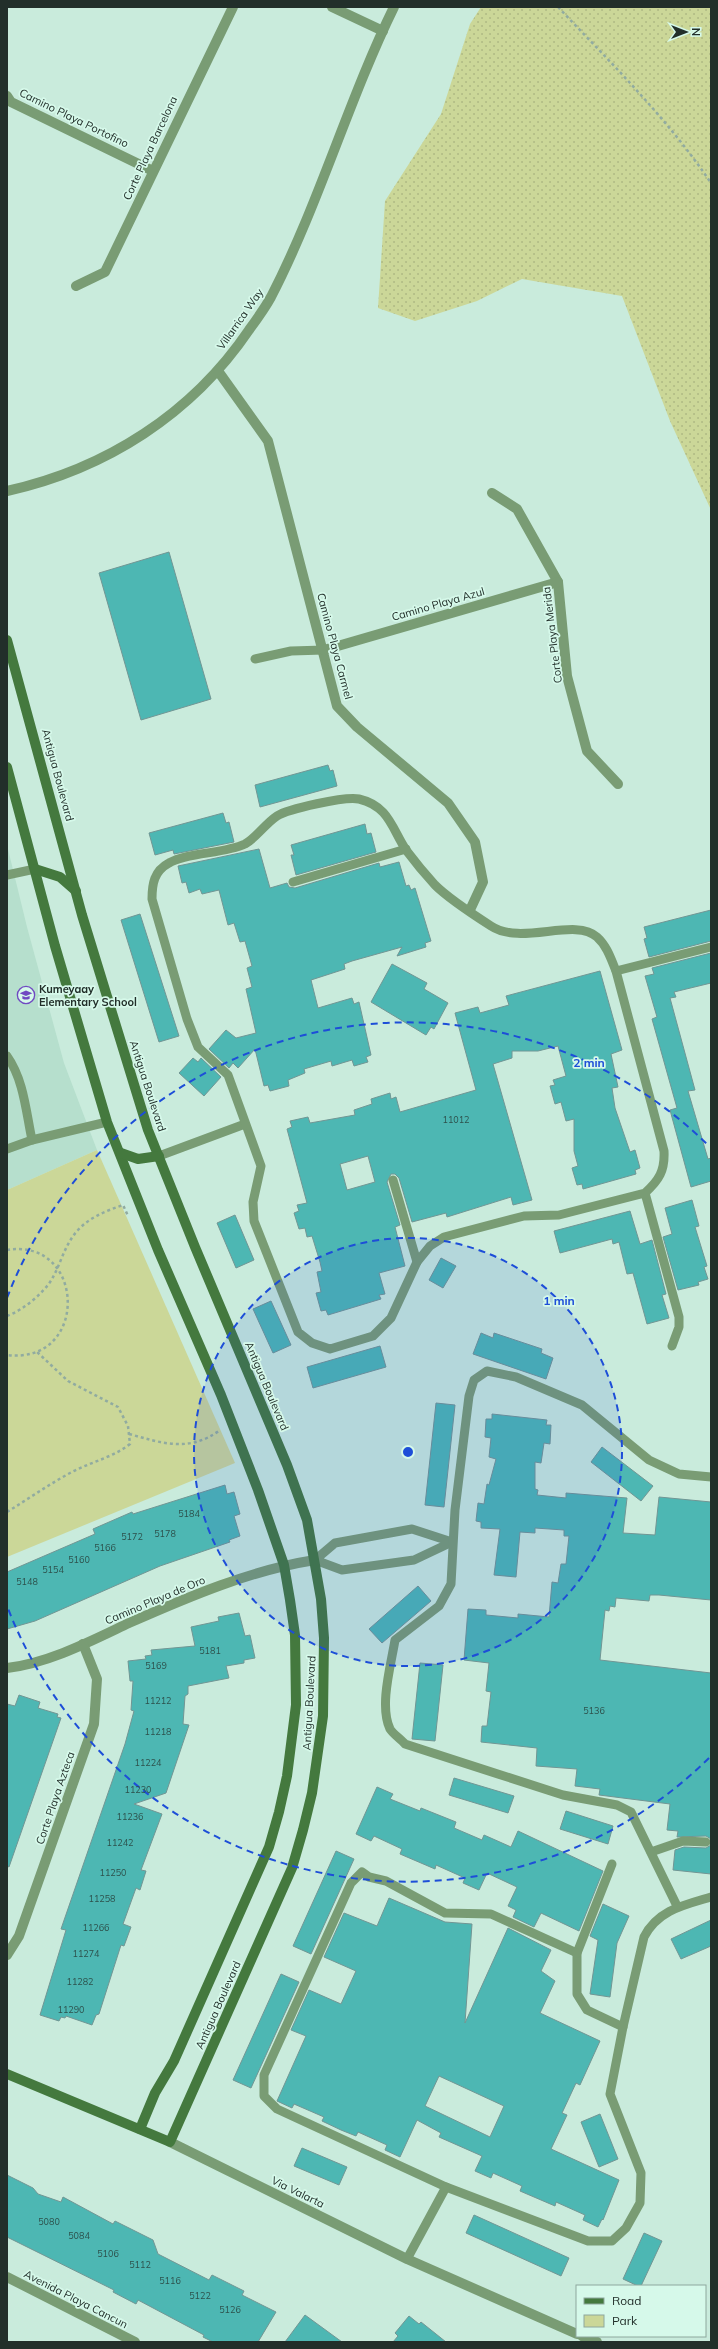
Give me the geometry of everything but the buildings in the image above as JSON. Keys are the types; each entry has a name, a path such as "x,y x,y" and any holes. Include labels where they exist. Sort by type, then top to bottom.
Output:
{"main road":[{"name":"Antigua Boulevard","path":"7,640 76,891 148,1130 195,1247 287,1465 307,1520 315,1560 324,1638 324,1677 318,1754 303,1830 292,1868 170,2142"},
{"name":"Antigua Boulevard","path":"7,767 107,1122 158,1250 224,1402 258,1490 284,1565 295,1635 296,1698 293,1741 279,1812 266,1854 174,2061 155,2093 140,2129"},
{"path":"35,869 60,877 76,891"},
{"path":"120,1153 138,1159 159,1156"},
{"name":"Via Valarta","path":"7,2074 170,2142"}],"street":[{"name":"Corte Playa Barcelona","path":"76,286 105,272 233,7"},
{"path":"332,7 383,31"},
{"name":"Villarrica Way","path":"7,491 42,483 90,465 142,435 183,406 218,371 271,298 297,240 394,7"},
{"name":"Camino Playa Portofino","path":"7,96 11,102 153,171"},
{"name":"Camino Playa Carmel","path":"218,371 268,441 324,650 337,706 358,727 448,804 475,842 483,882 470,910"},
{"name":"Corte Playa Merida","path":"492,493 517,509 558,582 567,676 587,751 618,784"},
{"name":"Camino Playa Azul","path":"324,650 558,582"},
{"name":"Camino Playa de Oro","path":"7,1668 23,1666 83,1644 174,1603 284,1565 315,1560"},
{"name":"Corte Playa Azteca","path":"7,1955 19,1936 94,1724 97,1679 83,1644"},
{"name":"Via Valarta","path":"170,2142 406,2259 576,2334"},
{"name":"Avenida Playa Cancun","path":"7,2278 135,2342"},
{"path":"584,2337 597,2342"}],"lane":[{"path":"255,659 292,651 324,650"},
{"path":"358,799 370,802 390,819 406,849 436,886 470,910 493,928 518,935 575,930 588,931 597,937 607,950 616,971 664,1151 665,1165 660,1179 645,1193 559,1215 524,1216 444,1237 430,1246 417,1262 391,1318 373,1336 330,1349 312,1343 298,1332 254,1221 253,1202 261,1166 228,1075 198,1047 187,1019 152,899 152,884 157,872 169,863 245,844 278,815 334,800 358,799"},
{"path":"293,882 406,849"},
{"path":"7,875 35,869"},
{"path":"616,971 711,946"},
{"path":"7,1056 13,1064 22,1089 32,1140"},
{"path":"7,1149 32,1140 107,1122"},
{"path":"159,1156 245,1124"},
{"path":"394,1180 417,1262"},
{"path":"645,1193 678,1318 679,1327 672,1346"},
{"path":"677,1906 631,1812 617,1805 563,1795 405,1744 390,1730 385,1715 395,1640 439,1606 451,1584 452,1542 469,1396 474,1380 487,1371 516,1377 582,1405 649,1460 678,1474 711,1477"},
{"path":"412,1529 452,1542 414,1560 342,1570 315,1560 335,1543 412,1529"},
{"path":"651,1852 683,1841 706,1842"},
{"path":"612,1864 578,1953 578,1994 587,2010 623,2027"},
{"path":"578,1953 491,1914 445,1913 386,1881 369,1877 362,1872 351,1883 264,2075 264,2096 277,2109 446,2187 588,2241 612,2241 626,2228 640,2203 641,2172 610,2094 623,2027 644,1937 651,1924 677,1906 711,1897"},
{"path":"406,2259 446,2187"}],"path":[{"path":"558,7 634,88 690,152 711,183"},
{"path":"7,1316 38,1295 52,1279 56,1267 77,1231 90,1219 123,1204 129,1219"},
{"path":"7,1250 26,1250 38,1253 56,1267 66,1283 69,1299 68,1315 61,1330 50,1343 36,1351 22,1355 7,1354"},
{"path":"7,1512 70,1473 98,1460 117,1454 130,1444 128,1426 118,1407 68,1381 36,1351"},
{"path":"129,1434 161,1442 182,1445 204,1440 213,1435 220,1430 217,1423"}],"shaded area":[{"name":"Kumeyaay Elementary School","path":"7,845 27,927 64,1063 97,1150 7,1190"}],"green space":[{"path":"481,7 711,7 711,510 670,421 622,296 522,279 477,301 415,321 378,308 385,201 441,114 470,24"},
{"path":"97,1150 235,1463 7,1557 7,1190"}],"place":[{"name":"Kumeyaay Elementary School","path":"26,995"}]}
